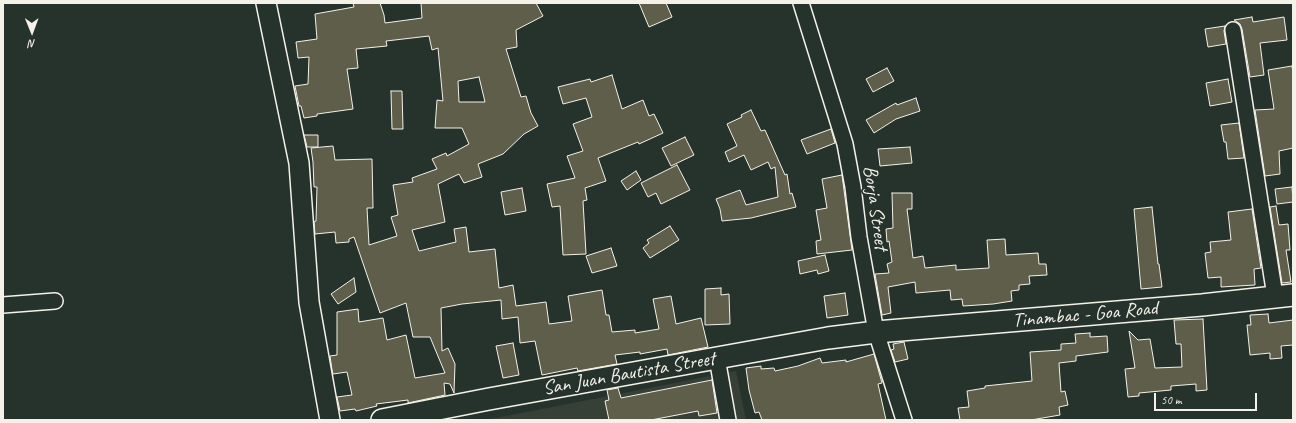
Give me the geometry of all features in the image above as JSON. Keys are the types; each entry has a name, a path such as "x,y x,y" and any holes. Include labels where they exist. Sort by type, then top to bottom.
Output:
{"main road":[{"name":"Tinambac - Goa Road","path":"876,332 1202,305 1284,296"},
{"name":"San Juan Bautista Street","path":"382,420 489,399 828,338 876,332"}],"street":[{"path":"266,3 299,163 309,302 330,420"},
{"name":"Borja Street","path":"801,3 845,144 853,187 858,237 876,332 904,420"},
{"path":"1233,30 1284,296"},
{"path":"3,305 55,301"},
{"path":"717,358 728,420"}],"shaded area":[{"path":"736,371 746,420 486,420"}],"building":[{"path":"353,3 380,3 385,23 422,18 421,3 536,3 543,16 516,30 517,47 506,49 521,97 526,96 531,113 538,126 524,134 503,154 478,164 482,177 464,183 459,174 438,184 445,222 412,230 419,251 456,242 454,229 466,227 469,252 495,249 499,288 513,285 516,306 546,302 549,324 572,321 568,296 602,290 606,315 609,315 612,332 635,330 635,333 659,329 653,299 671,296 676,324 701,318 708,347 668,355 667,349 640,354 640,352 615,355 617,364 578,371 577,368 542,375 535,341 520,343 518,317 502,319 501,300 462,304 441,308 442,351 448,348 455,364 454,393 450,384 444,383 445,395 408,403 408,400 376,404 377,406 356,411 355,409 340,411 337,397 352,395 347,372 333,374 332,370 330,356 337,355 337,312 358,309 359,322 383,318 387,340 406,335 415,378 445,373 430,337 413,337 406,303 380,313 354,237 349,239 349,242 336,243 335,232 315,234 314,222 316,221 317,187 314,187 311,148 333,146 335,160 372,159 373,208 367,208 369,245 397,236 391,217 398,215 393,185 413,182 412,178 437,169 432,159 446,153 447,156 469,144 462,128 435,128 437,100 443,101 438,48 432,50 429,36 386,41 387,46 356,49 358,68 347,69 353,109 317,114 317,116 304,118 301,106 299,106 295,86 308,84 309,57 298,58 296,42 317,39 315,14 354,7","holes":["479,77 485,102 459,102 458,81"]},
{"path":"639,3 666,3 672,17 649,27"},
{"path":"1252,17 1253,22 1284,17 1287,40 1260,43 1264,75 1250,77 1242,29 1240,24 1234,20"},
{"path":"1225,26 1224,31 1226,44 1208,47 1205,29"},
{"path":"1292,66 1293,148 1279,151 1280,174 1265,176 1255,110 1274,109 1268,70"},
{"path":"887,68 894,81 873,92 866,79"},
{"path":"612,75 622,109 643,100 649,116 654,114 663,133 639,144 638,142 598,158 606,181 585,188 587,200 583,201 586,254 563,255 560,206 552,207 547,184 575,178 567,156 583,151 573,124 592,117 586,98 563,104 558,87 590,79 591,82"},
{"path":"1228,79 1232,102 1210,106 1206,83"},
{"path":"391,91 402,91 403,129 392,129"},
{"path":"916,98 920,111 896,119 874,133 866,120 896,103 897,105"},
{"path":"751,110 761,131 765,130 785,175 787,174 790,194 792,193 796,207 751,218 722,221 720,209 716,199 740,190 746,205 778,197 775,167 771,169 768,162 751,170 744,155 729,162 725,152 737,146 727,124 742,117 741,115"},
{"path":"1239,123 1244,158 1228,159 1226,142 1224,142 1221,125"},
{"path":"831,129 835,143 807,154 801,140"},
{"path":"304,135 318,135 318,147 307,147"},
{"path":"685,137 694,155 671,166 662,148"},
{"path":"910,147 912,163 880,166 878,149"},
{"path":"677,165 690,190 661,204 656,193 648,197 641,183"},
{"path":"636,171 641,180 627,190 621,181"},
{"path":"842,175 852,250 817,254 816,241 821,240 816,210 827,208 822,179"},
{"path":"1292,187 1293,202 1277,204 1275,189"},
{"path":"522,188 526,211 505,215 501,192"},
{"path":"892,193 912,193 912,209 907,209 913,258 923,256 925,268 956,265 956,270 989,268 987,240 1005,239 1006,255 1038,253 1039,264 1046,264 1047,275 1029,276 1030,284 1019,285 1019,290 1011,291 1012,301 993,304 963,306 962,299 951,300 950,290 916,293 915,282 888,287 891,313 882,315 875,274 889,273 887,264 892,262 889,241 887,242 886,229 893,228"},
{"path":"1276,206 1279,225 1288,224 1290,250 1286,250 1291,282 1282,283 1270,207"},
{"path":"1152,207 1162,287 1141,289 1134,209"},
{"path":"1252,209 1261,268 1254,269 1255,285 1221,287 1221,277 1208,278 1205,253 1211,252 1210,242 1231,240 1228,212"},
{"path":"670,226 679,240 650,258 643,248 649,243 647,240"},
{"path":"611,248 617,266 592,273 586,256"},
{"path":"825,255 829,271 818,274 817,270 800,274 798,261"},
{"path":"354,278 356,292 338,304 331,294"},
{"path":"721,288 721,295 729,294 730,324 705,325 705,289"},
{"path":"845,293 848,315 827,318 824,296"},
{"path":"1268,314 1269,323 1293,320 1293,345 1281,346 1282,358 1270,359 1270,353 1250,355 1247,325 1251,325 1250,315"},
{"path":"1203,319 1207,390 1196,391 1196,384 1171,386 1171,390 1139,393 1139,396 1128,397 1125,369 1135,368 1129,331 1138,340 1150,339 1155,368 1182,367 1181,344 1176,344 1174,320"},
{"path":"1090,333 1090,337 1107,336 1108,352 1076,356 1076,361 1059,363 1061,392 1065,391 1068,405 1059,407 1060,415 1031,420 960,420 958,408 969,407 967,391 985,388 985,386 1032,381 1030,352 1061,350 1061,344 1076,343 1075,334"},
{"path":"904,342 908,359 895,362 891,350 894,349 893,344"},
{"path":"513,343 519,375 503,378 496,346"},
{"path":"874,354 882,383 878,384 886,420 762,420 759,412 755,413 749,390 746,368 761,366 761,369 774,368 775,371 798,366 820,358 822,363 846,360 846,362"},
{"path":"712,380 717,413 699,416 698,411 651,420 609,420 605,401 609,400 607,390 618,388 621,398"}]}
